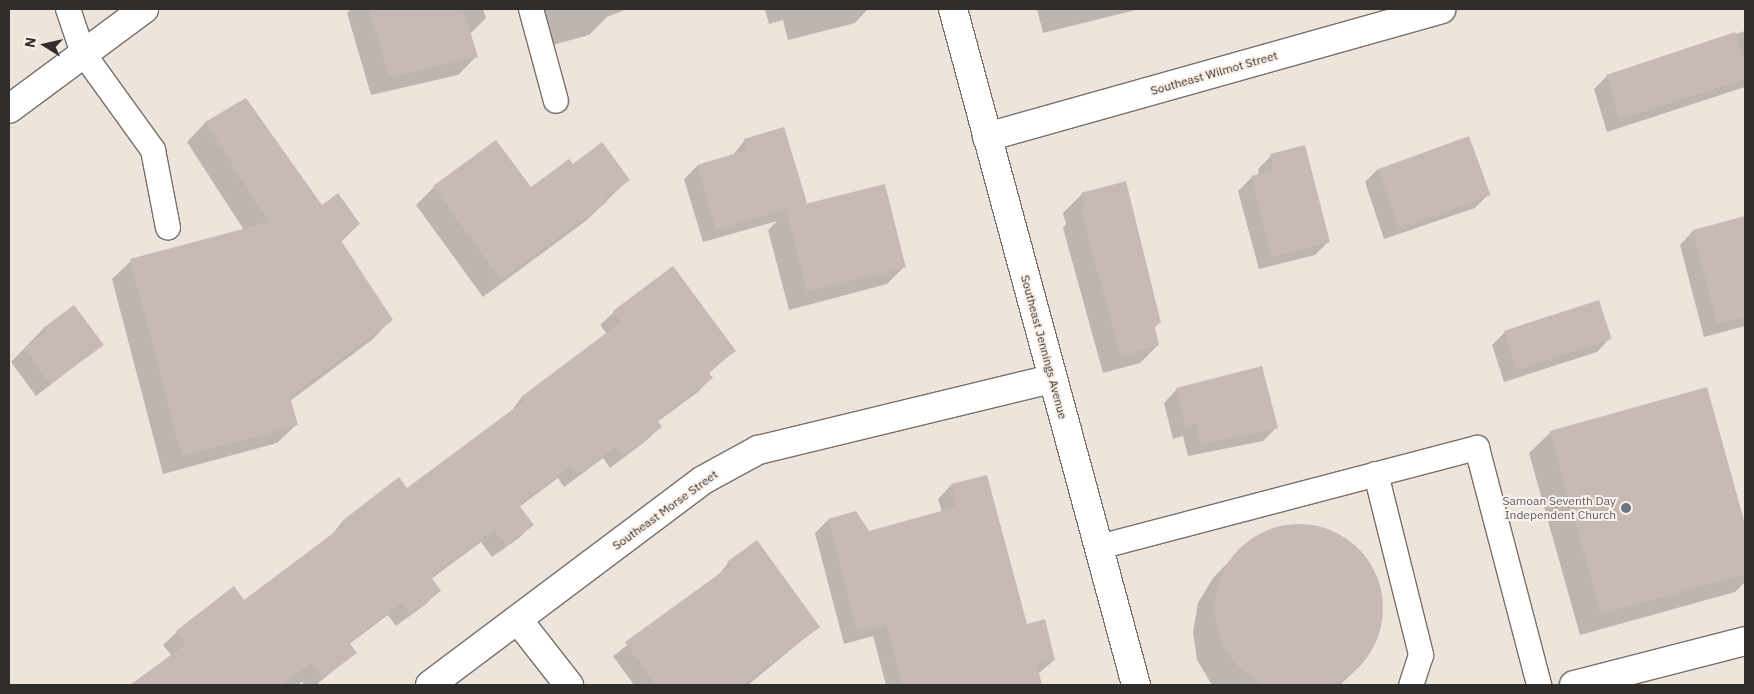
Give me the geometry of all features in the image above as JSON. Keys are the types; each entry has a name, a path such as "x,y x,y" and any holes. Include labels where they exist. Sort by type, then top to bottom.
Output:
{"street":[{"path":"9,109 144,9"},
{"name":"Southeast Jennings Avenue","path":"954,9 1052,379 1136,685"},
{"name":"Southeast Wilmot Street","path":"987,137 1441,9"},
{"name":"Southeast Morse Street","path":"430,685 703,480 758,450 1052,379"},
{"path":"518,620 569,685"},
{"path":"1574,685 1745,641"}],"lane":[{"path":"68,9 83,54 153,150 168,228"},
{"path":"531,9 556,101"},
{"path":"1099,547 1478,448 1539,685"},
{"path":"1376,474 1421,655 1411,685"}],"building":[{"path":"369,9 463,9 478,57 389,77"},
{"path":"1735,32 1745,62 1745,79 1620,119 1606,75"},
{"path":"246,98 322,205 338,193 360,224 340,239 393,320 290,397 298,425 182,456 130,259 269,222 205,122"},
{"path":"784,127 807,203 716,230 697,165 747,150 744,139"},
{"path":"1469,136 1491,195 1399,228 1378,169"},
{"path":"496,140 531,187 569,159 573,164 602,142 630,180 605,198 607,202 501,280 433,186"},
{"path":"1305,145 1330,242 1272,257 1251,176 1274,170 1270,154"},
{"path":"1126,181 1161,323 1154,324 1159,345 1121,356 1080,208 1085,207 1081,193"},
{"path":"885,184 906,267 807,292 786,209"},
{"path":"1745,216 1745,317 1717,324 1693,230"},
{"path":"673,266 736,351 708,372 713,378 657,420 662,427 623,456 616,446 578,474 571,466 519,505 534,525 506,545 494,530 431,577 441,591 410,614 402,603 349,642 357,653 322,679 311,663 282,685 130,685 186,644 176,631 234,586 244,600 344,525 342,521 399,477 407,488 524,401 521,397 621,322 613,311"},
{"path":"1599,300 1612,339 1517,370 1504,331"},
{"path":"74,305 104,345 50,384 24,348 46,332 43,328"},
{"path":"1262,366 1278,428 1201,444 1196,423 1186,426 1176,388"},
{"path":"1707,387 1745,524 1745,574 1601,614 1550,431"},
{"path":"987,475 1027,624 1045,619 1055,660 1037,665 1042,685 902,685 886,624 857,632 828,519 856,511 869,531 956,507 951,484"},
{"path":"1299,524 1323,528 1338,534 1346,538 1364,555 1369,561 1379,584 1383,608 1379,632 1373,647 1369,655 1352,673 1346,678 1323,688 1299,692 1275,688 1260,682 1252,678 1234,661 1229,655 1219,632 1215,608 1219,584 1225,569 1229,561 1246,543 1252,538 1275,528"},
{"path":"757,540 820,627 742,685 656,685 625,642 730,566 727,562"}],"place":[{"name":"Samoan Seventh Day Independent Church","path":"1626,508"}]}
